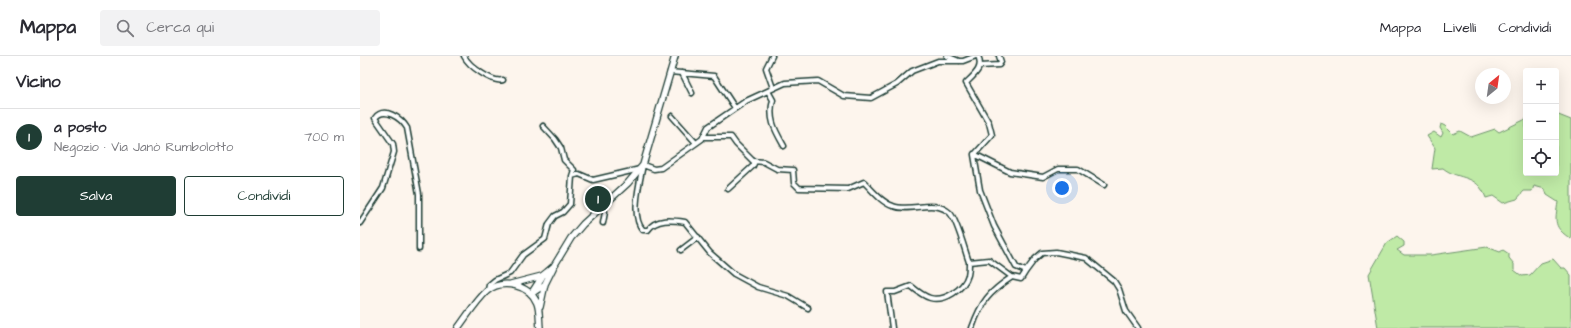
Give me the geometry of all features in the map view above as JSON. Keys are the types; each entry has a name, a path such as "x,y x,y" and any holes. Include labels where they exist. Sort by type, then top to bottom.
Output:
{"main road":[{"path":"531,294 539,290 544,284 571,238 628,183 642,167 675,56"},
{"path":"531,294 542,276 554,266"},
{"path":"458,328 488,290 504,284 511,284 542,276"},
{"path":"511,284 521,287 531,294 539,309"},
{"path":"540,328 539,309 544,284"}],"street":[{"path":"464,56 485,76 495,80 503,80"},
{"path":"772,56 766,68 774,88"},
{"path":"947,56 960,61"},
{"path":"705,137 708,127 735,108 746,101 786,83 818,81 844,96 871,98 897,84 912,71 938,61 960,61 976,56 981,62 980,66 966,84 989,123 992,135 974,154 974,164 980,190 994,226 1016,267 1026,271"},
{"path":"980,66 999,65 1001,62 999,56"},
{"path":"670,72 714,76 735,108"},
{"path":"682,73 692,94"},
{"path":"768,91 773,100 770,115 771,121 784,146"},
{"path":"360,223 383,188 394,152 394,144 375,118 378,114 385,112 403,120 407,128 419,194 420,249"},
{"path":"672,116 696,143"},
{"path":"488,290 489,286 495,280 510,273 523,255 545,239 549,224 555,216 563,212 570,204 572,176 574,170 564,160 561,148 543,126"},
{"path":"572,176 579,174 593,180 642,167 654,169 661,168 705,137 731,137 736,144 755,161 764,162 777,169 793,170 794,183 799,188 848,189 864,182 883,200 894,207 938,207 950,213 955,221 969,262 968,274 960,288 943,298 930,298 912,286 895,292 887,292 892,328"},
{"path":"974,154 1010,172 1043,177 1058,169 1078,169 1104,185"},
{"path":"728,189 754,166 755,161"},
{"path":"642,167 636,212 639,227 643,230 648,230 652,225 668,220 685,222 710,253 734,274 758,288 788,296 808,308"},
{"path":"603,206 605,212 603,223"},
{"path":"681,250 698,237"},
{"path":"969,262 988,260 1012,277 1021,279 1035,259 1042,253 1056,252 1086,258 1114,281 1119,289 1126,311 1138,328"},
{"path":"972,328 986,297 996,287 1012,277"}],"green space":[{"path":"1559,115 1571,120 1571,239 1558,227 1556,215 1558,202 1547,195 1545,189 1534,186 1532,191 1524,191 1517,199 1503,203 1493,196 1486,198 1478,185 1467,178 1455,175 1443,168 1432,169 1435,148 1427,136 1434,132 1441,137 1443,133 1440,128 1441,124 1453,134 1460,131 1471,137 1495,129 1499,132 1523,120 1523,176 1559,176"},
{"path":"1397,236 1404,242 1404,246 1397,250 1404,255 1431,255 1487,247 1500,252 1503,250 1509,254 1509,258 1514,264 1514,270 1522,276 1530,275 1541,263 1553,259 1561,268 1565,268 1571,275 1571,328 1378,328 1369,274 1387,243"}],"place":[{"name":"a posto","path":"598,199"}]}
